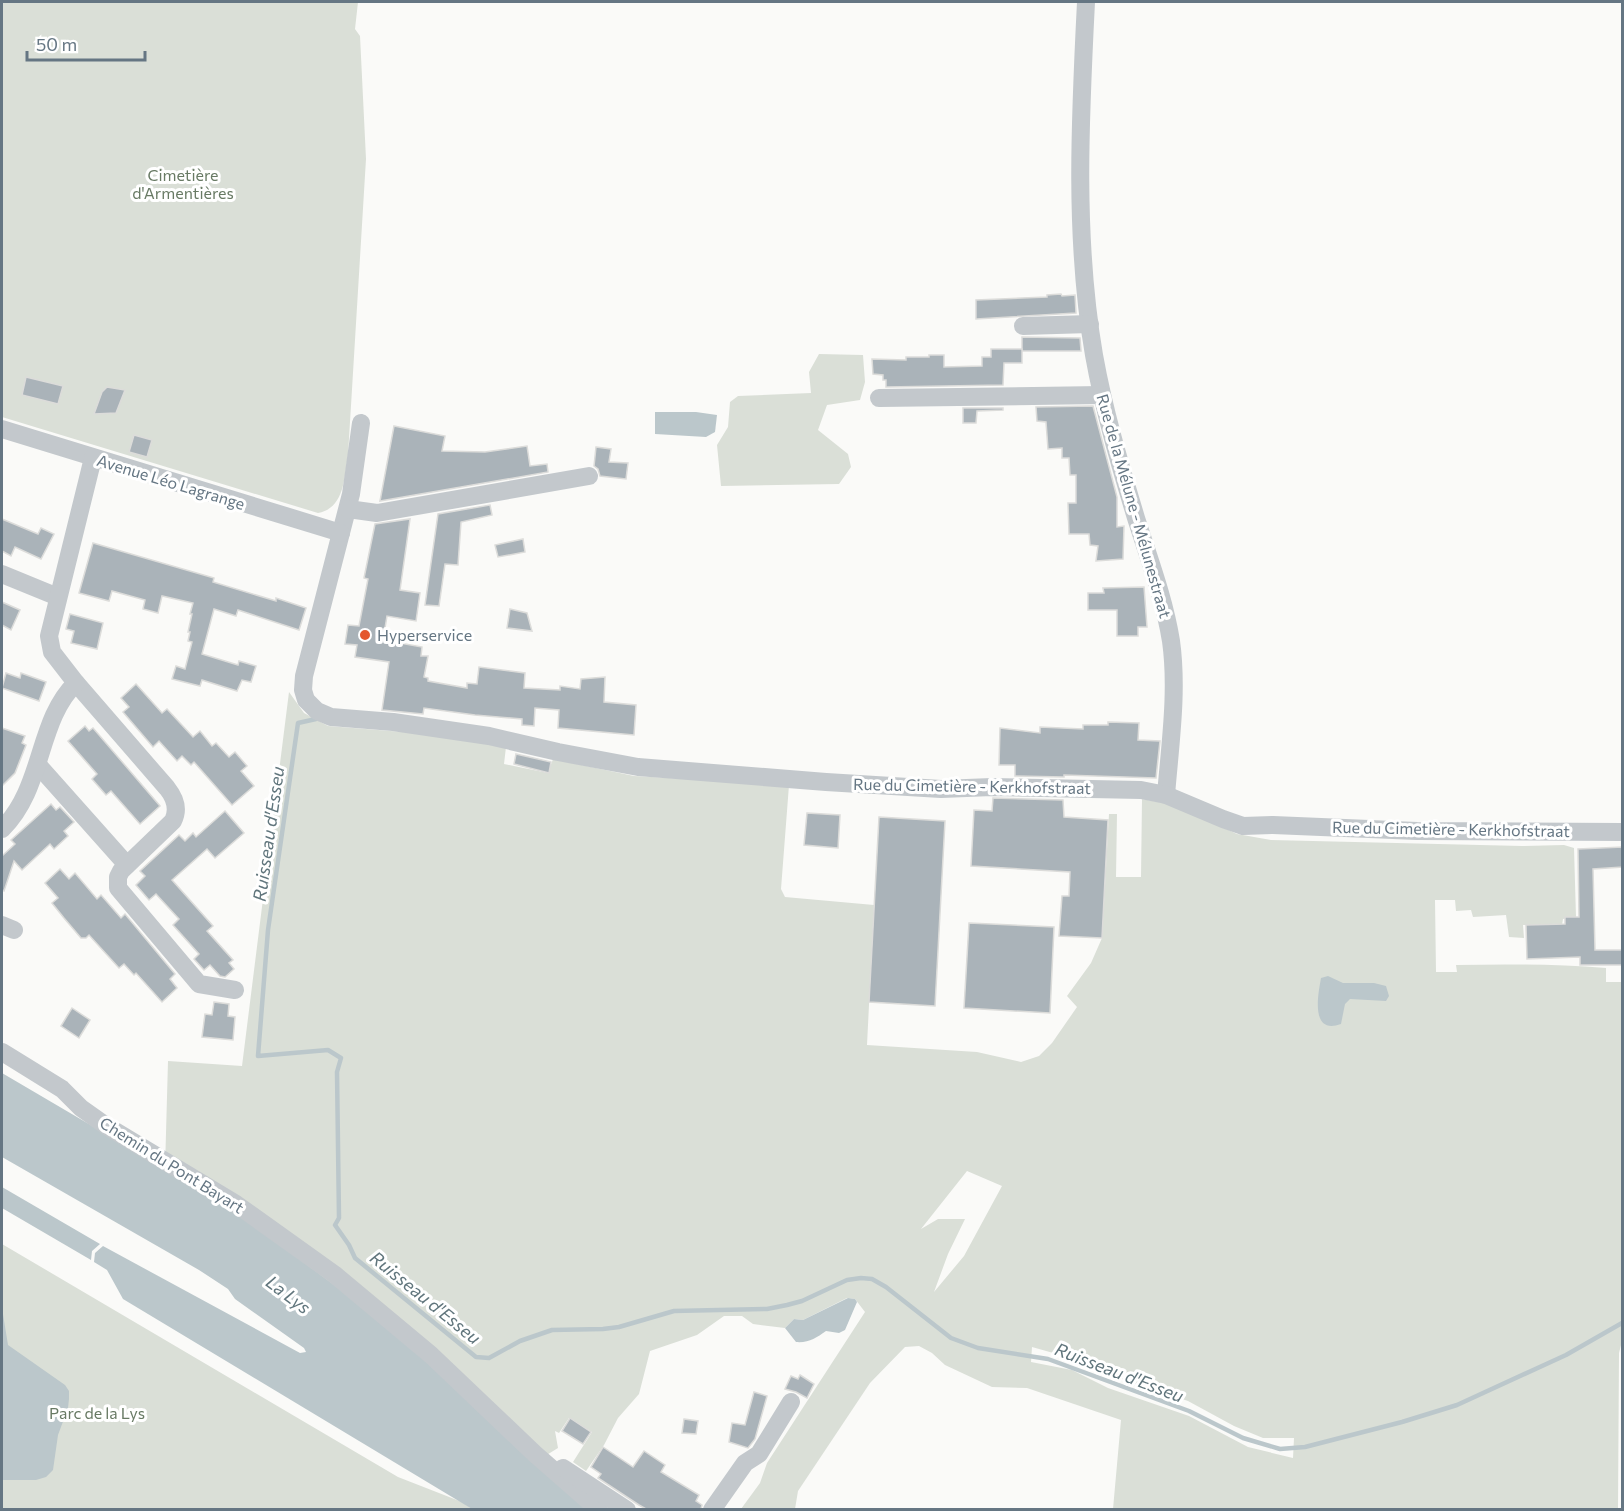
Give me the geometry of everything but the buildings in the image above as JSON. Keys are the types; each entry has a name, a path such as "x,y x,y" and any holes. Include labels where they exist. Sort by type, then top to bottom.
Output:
{"street":[{"name":"Rue de la Mélune - Mélunestraat","path":"1086,2 1080,159 1082,232 1090,324 1102,395 1116,451 1158,582 1171,644 1172,695 1166,795"},
{"path":"1023,326 1090,324"},
{"path":"879,398 1102,395"},
{"path":"341,533 356,471 361,423"},
{"name":"Avenue Léo Lagrange","path":"2,429 341,533"},
{"path":"93,458 58,597 49,645 56,659 167,788 176,803 176,816 173,821 127,865 118,877 118,888 199,984 235,990"},
{"path":"348,509 377,513 589,476"},
{"name":"Rue du Cimetière - Kerkhofstraat","path":"341,533 303,684 305,697 310,706 331,717 393,722 489,736 558,752 638,766 930,788 1141,790 1166,795 1244,826 1273,825 1417,831 1623,832"},
{"path":"2,574 58,597"},
{"path":"2,830 23,800 38,765 57,707 66,692 76,683"},
{"path":"38,765 127,865"},
{"name":"Chemin du Pont Bayart","path":"2,1052 62,1089 81,1108 105,1125 236,1204 341,1280 431,1355 543,1461 599,1509"},
{"path":"712,1509 745,1463 759,1454 791,1402"},
{"path":"543,1461 560,1465 627,1509"}],"green space":[{"name":"Cimetière d'Armentières","path":"2,2 358,2 355,29 360,36 366,159 348,455 342,490 334,505 327,510 318,513 2,417"},
{"path":"819,354 863,355 865,382 860,400 827,405 818,430 848,454 851,467 839,484 721,486 717,445 728,427 730,402 738,396 811,393 809,372"},
{"path":"289,692 304,713 328,726 453,736 506,747 504,764 548,773 553,759 634,776 789,785 781,889 785,897 874,905 867,1045 977,1052 1021,1062 1039,1056 1052,1043 1077,1007 1067,996 1091,963 1102,938 1109,814 1117,814 1116,877 1141,877 1142,799 1175,805 1237,834 1271,840 1564,845 1574,848 1576,917 1563,919 1562,925 1523,925 1524,938 1509,937 1506,915 1473,917 1471,910 1456,911 1455,900 1435,900 1436,972 1457,972 1456,965 1606,968 1606,982 1622,982 1622,1341 1619,1353 1618,1509 1113,1509 1121,1420 1027,1388 992,1387 945,1365 932,1353 919,1346 905,1347 870,1383 798,1491 795,1509 741,1509 760,1483 767,1463 865,1312 855,1299 847,1298 803,1320 794,1319 785,1328 753,1324 742,1316 724,1316 697,1335 650,1351 639,1394 618,1418 604,1445 586,1471 573,1462 592,1432 569,1418 559,1433 555,1431 558,1448 545,1456 165,1169 168,1061 242,1066","holes":["967,1171 1002,1186 964,1256 934,1292 948,1254 965,1219 938,1219 921,1229","1032,1347 1078,1360 1113,1376 1188,1401 1234,1426 1263,1438 1294,1438 1293,1458 1248,1447 1189,1416 1108,1388 1072,1370 1031,1362"]},
{"name":"Parc de la Lys","path":"2,1244 398,1477 462,1502 472,1509 2,1509"}],"water":[{"path":"655,412 696,412 717,415 715,432 706,437 655,434"},
{"path":"1328,976 1343,983 1374,983 1386,986 1389,996 1386,1001 1350,999 1345,1004 1341,1024 1331,1026 1324,1024 1318,1011 1318,994 1321,978"},
{"name":"La Lys","path":"2,1073 128,1147 256,1227 377,1317 589,1509 472,1509 123,1299 107,1270 94,1262 95,1253 103,1246 300,1353 306,1352 304,1348 235,1299 228,1289 199,1270 2,1157"},
{"path":"2,1187 100,1244 92,1251 91,1260 2,1208"},
{"path":"848,1298 855,1299 857,1302 845,1330 839,1333 826,1331 809,1341 796,1342 785,1328 794,1319 803,1320"},
{"path":"2,1308 8,1345 65,1385 69,1391 68,1408 58,1435 53,1470 46,1477 36,1480 2,1480"}],"waterway":[{"name":"Ruisseau d'Esseu","path":"316,719 298,723 268,930 258,1056 328,1050 341,1058 337,1072 339,1218 335,1225 355,1258 476,1357 489,1358 520,1341 552,1330 619,1327 674,1311 767,1309 802,1301 847,1280 872,1279 886,1287 951,1338 978,1348 1048,1359 1189,1411 1243,1438 1280,1449 1305,1447 1457,1405 1566,1355 1622,1323"}],"place":[{"name":"Hyperservice","path":"365,635"}]}
